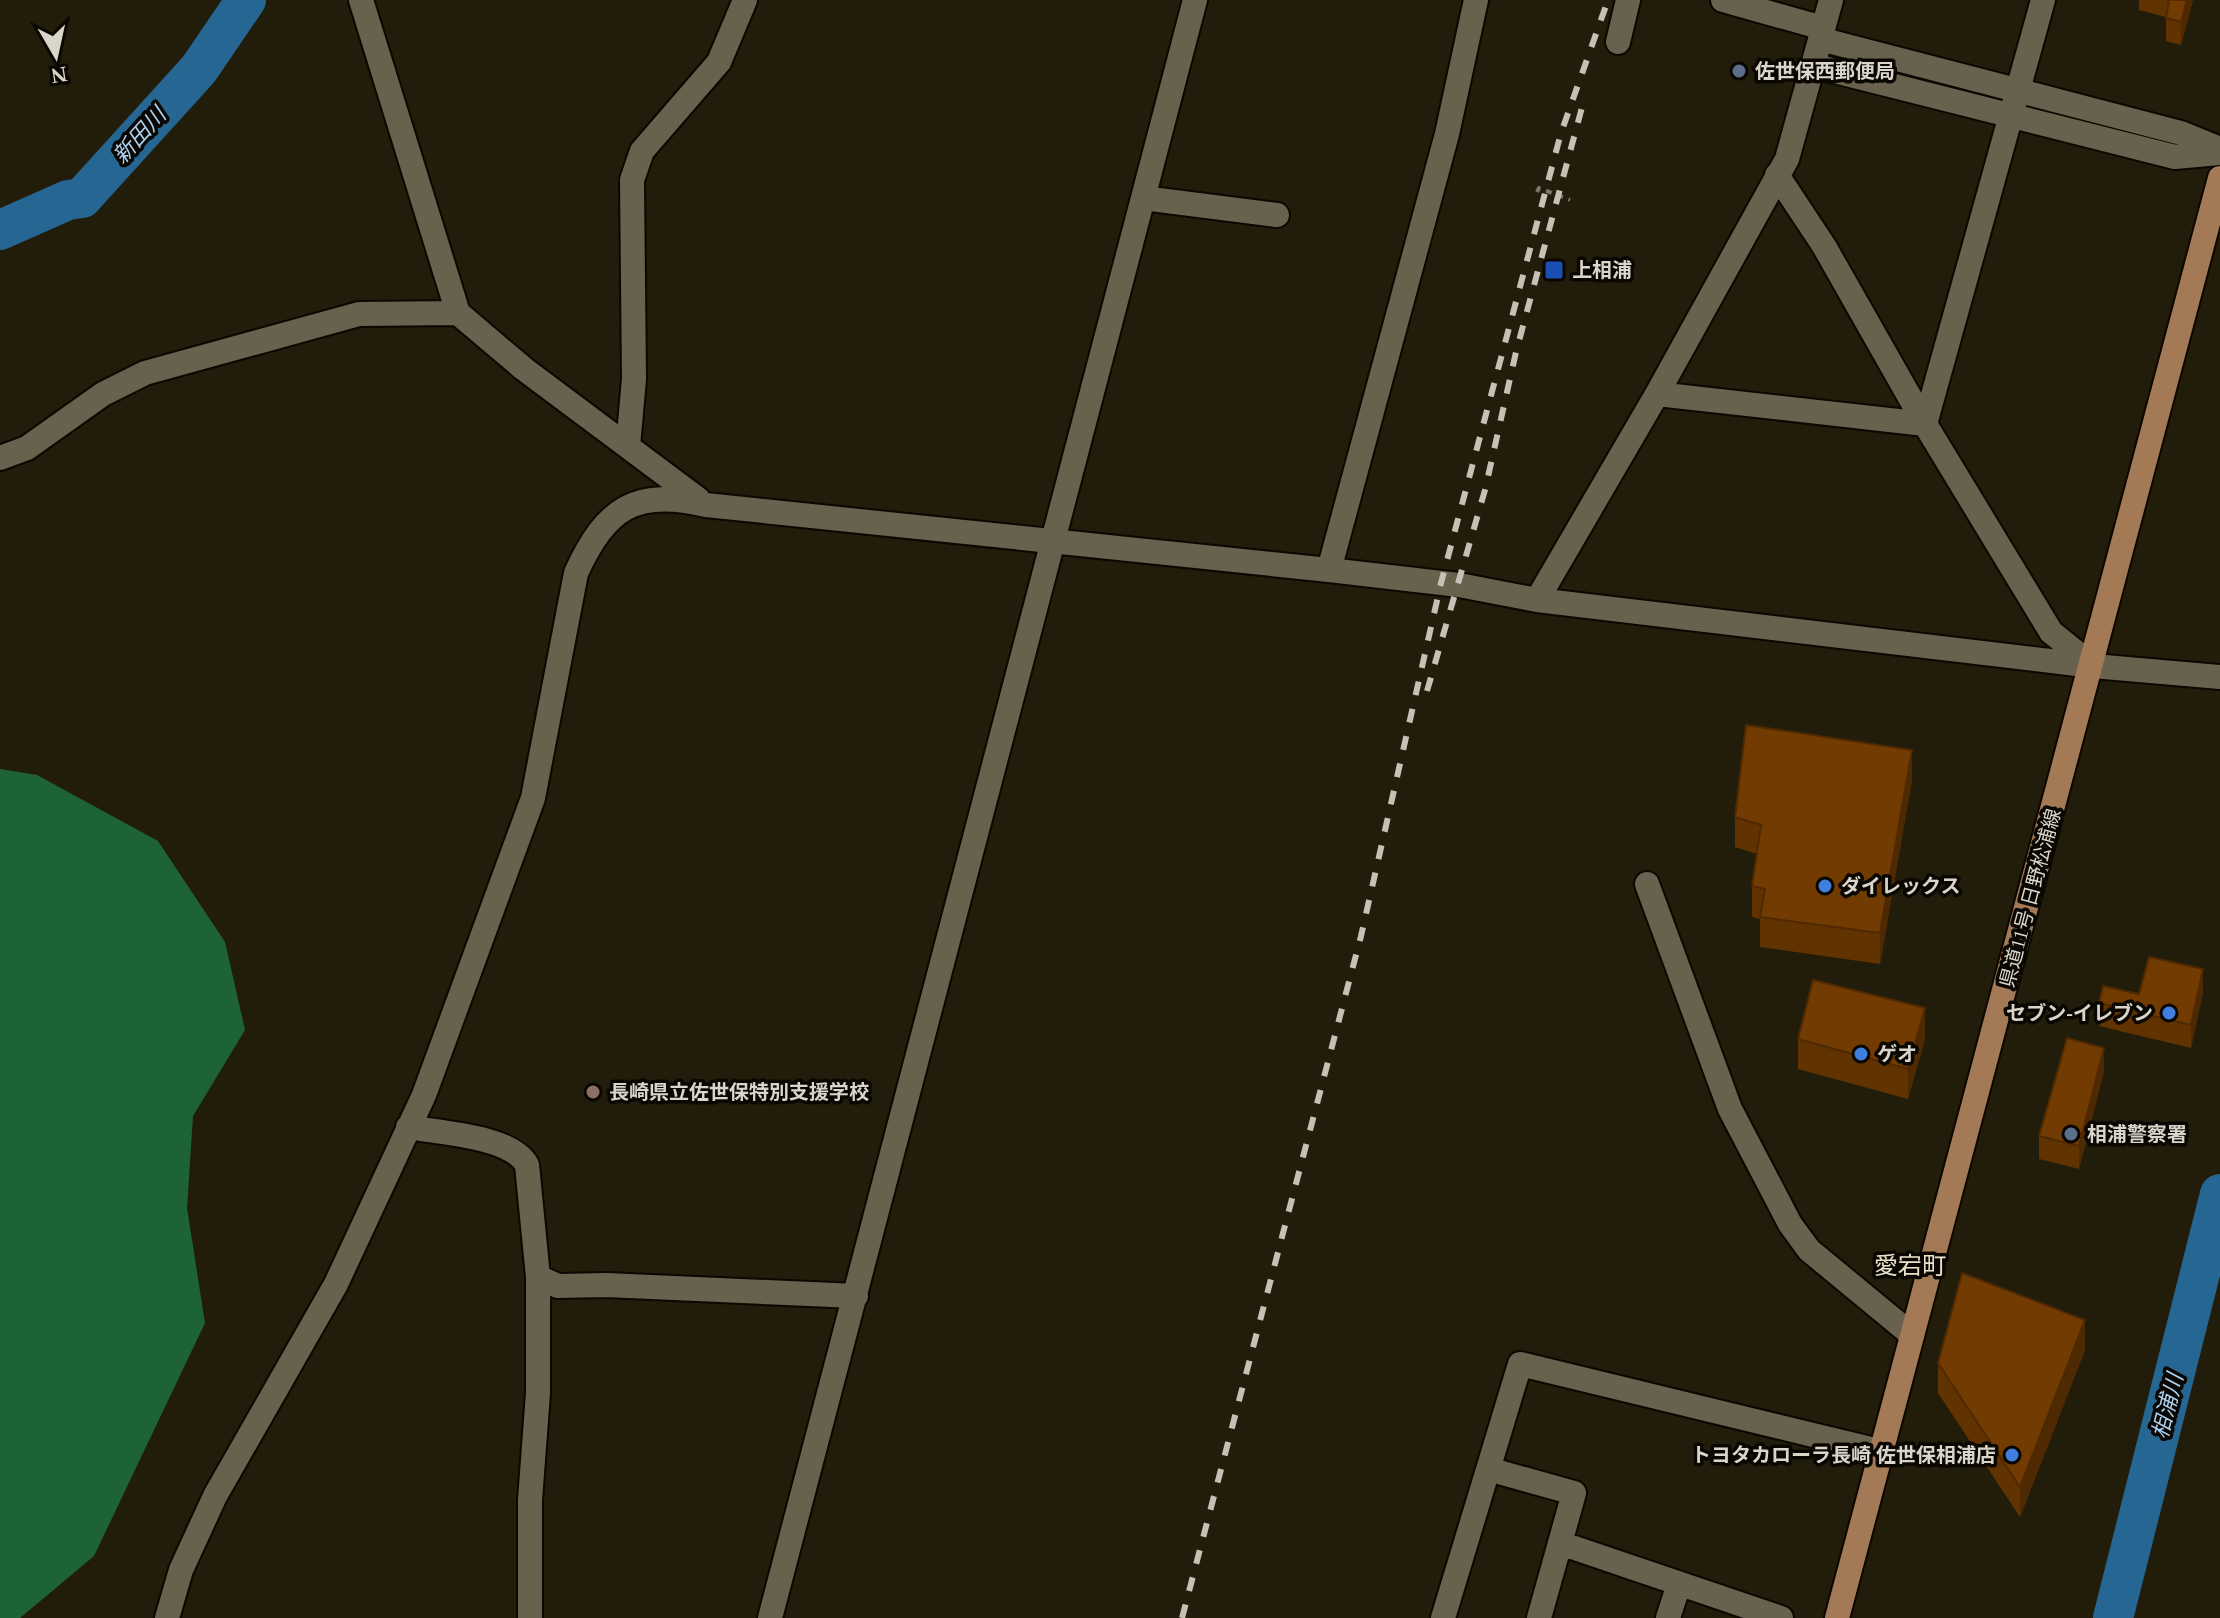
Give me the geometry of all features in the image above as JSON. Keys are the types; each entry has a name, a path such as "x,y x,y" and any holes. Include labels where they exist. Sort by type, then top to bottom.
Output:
{"main road":[{"name":"県道11号 日野松浦線","path":"1837,1618 2220,180"}],"street":[{"path":"361,0 458,313 524,369 706,505"},
{"path":"628,446 634,379 632,180 642,151 719,62 745,0"},
{"path":"770,1618 1195,0"},
{"path":"1329,570 1447,134 1476,0"},
{"path":"1618,42 1628,0"},
{"path":"1723,0 2015,104 2175,157 2220,151"},
{"path":"1537,600 1657,394 1787,159 1831,0"},
{"path":"1925,424 2043,0"},
{"path":"1815,66 2015,104"},
{"path":"1777,175 1824,246 1925,424 2051,632 2093,666"},
{"path":"1143,198 1277,215"},
{"path":"0,458 27,448 103,394 145,373 359,314 458,313"},
{"path":"1657,394 1925,424"},
{"path":"167,1618 181,1570 215,1496 336,1284 424,1095 533,798 576,573 591,539 616,510 672,497 706,505 1329,570 1459,585 1537,600 2093,666 2220,677"},
{"path":"1647,884 1730,1109 1790,1224 1809,1250 1912,1335"},
{"path":"408,1127 505,1145 520,1153 527,1165 538,1277 530,1618"},
{"path":"538,1277 558,1286 606,1285 856,1296"},
{"path":"1443,1618 1520,1364 1879,1451"},
{"path":"1488,1469 1574,1493 1539,1618"},
{"path":"1560,1543 1781,1618"},
{"path":"1668,1618 1679,1584"}],"path":[{"path":"1537,192 1539,188 1570,200"}],"green space":[{"path":"0,769 37,775 158,841 225,942 245,1030 193,1116 187,1208 205,1323 94,1556 20,1618 0,1618"}],"building":[{"path":"2169,0 2187,0 2181,22 2166,18"},
{"name":"ダイレックス","path":"1746,725 1912,750 1880,933 1760,917 1765,889 1752,886 1761,825 1735,817"},
{"path":"2149,957 2203,969 2191,1025 2099,1003 2103,986 2139,994"},
{"path":"1813,980 1925,1008 1908,1069 1798,1039"},
{"name":"相浦警察署","path":"2067,1038 2104,1048 2079,1146 2039,1136"},
{"name":"トヨタカローラ長崎 佐世保相浦店","path":"1962,1273 2085,1320 2020,1487 1938,1363"}],"waterway":[{"name":"新田川","path":"0,230 68,200 82,198 199,69 246,0"},
{"name":"相浦川","path":"2113,1618 2220,1194"}],"railway":[{"path":"1182,1618 1361,936 1441,583 1561,133 1608,0"},
{"path":"1427,691 1485,490 1516,352 1584,100"}],"place":[{"name":"佐世保西郵便局","path":"1739,71"},
{"name":"上相浦","path":"1554,270"},
{"name":"ダイレックス","path":"1825,886"},
{"name":"セブン-イレブン","path":"2169,1013"},
{"name":"ゲオ","path":"1861,1054"},
{"name":"長崎県立佐世保特別支援学校","path":"593,1092"},
{"name":"相浦警察署","path":"2071,1134"},
{"name":"トヨタカローラ長崎 佐世保相浦店","path":"2012,1455"}],"district":[{"name":"愛宕町","path":"1910,1266"}]}
